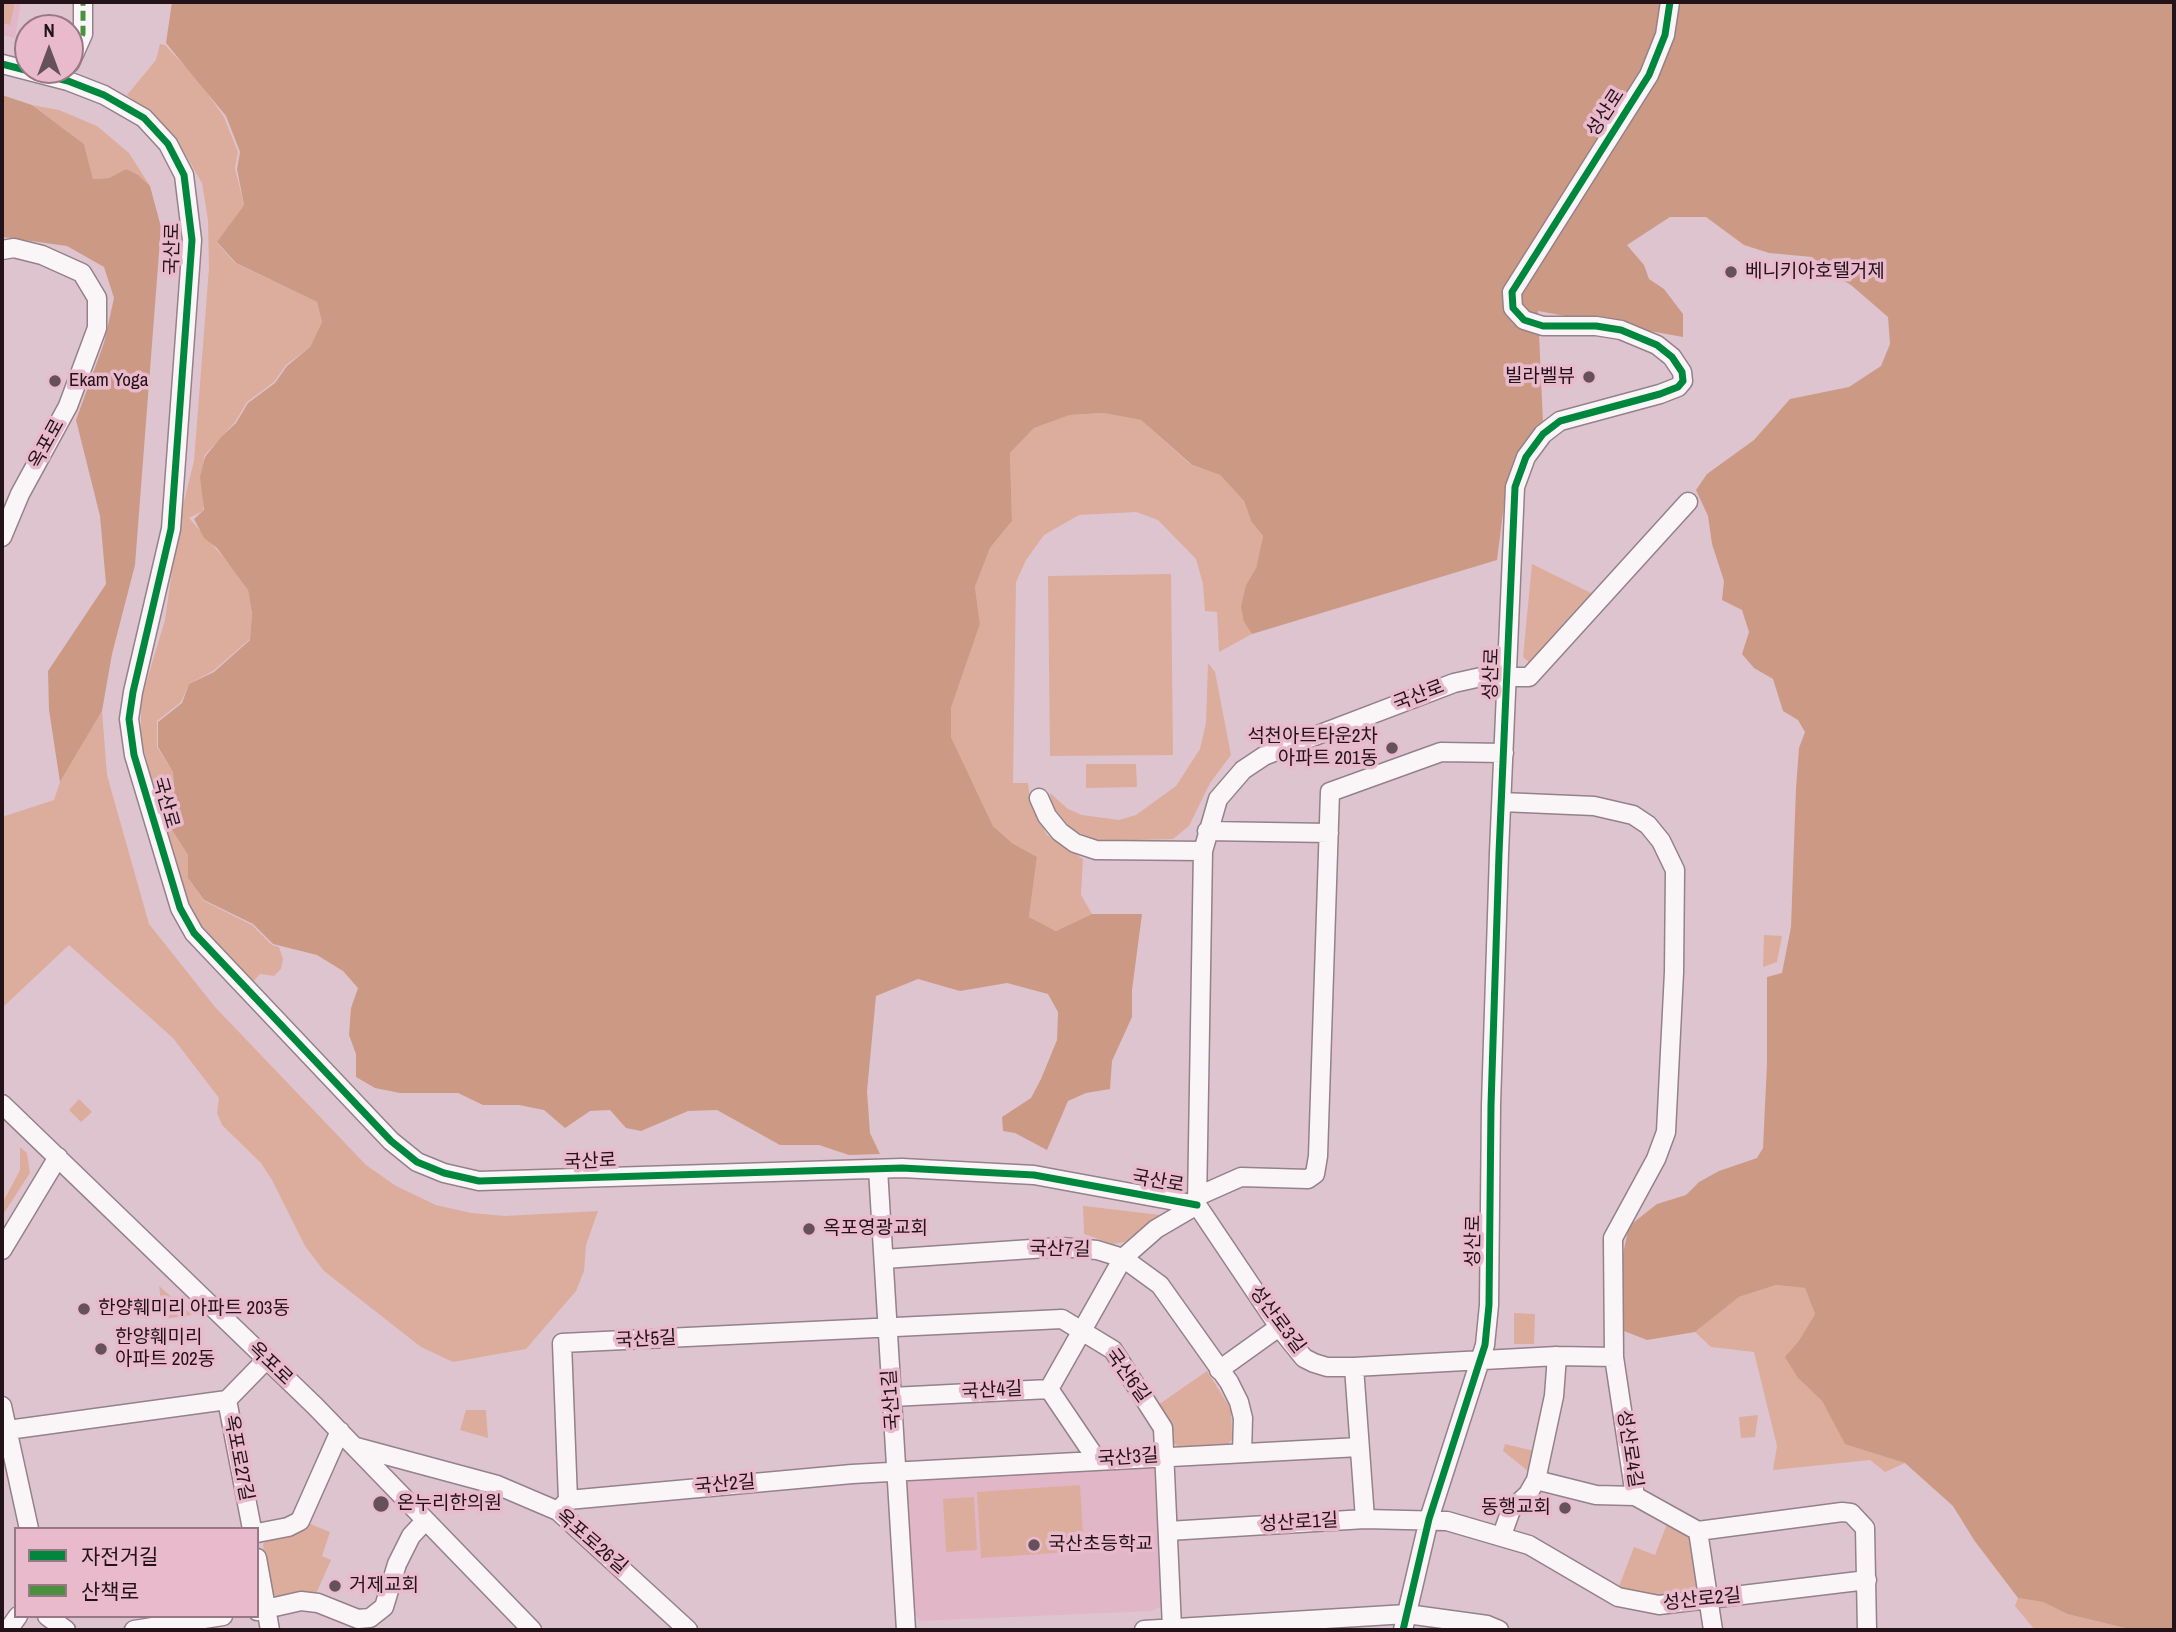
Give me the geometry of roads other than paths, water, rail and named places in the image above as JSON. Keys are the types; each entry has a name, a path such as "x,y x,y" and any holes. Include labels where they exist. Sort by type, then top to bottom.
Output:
{"street":[{"name":"성산로","path":"1405,1622 1429,1519 1480,1362 1489,1304 1491,1105 1515,487 1526,457 1543,435 1560,421 1660,394 1678,387 1683,381 1682,372 1672,357 1657,345 1621,330 1596,326 1543,326 1524,320 1513,308 1512,292 1649,75 1665,35 1670,2"},
{"name":"국산로","path":"2,71 101,102 139,126 159,148 173,175 184,239 160,524 122,692 120,715 125,749 172,910 188,936 382,1144 411,1167 441,1180 476,1189 878,1175"},
{"name":"국산로","path":"84,81 144,118 169,144 184,174 189,209 192,240 171,529 155,590 130,719 134,755 180,908 194,933 391,1141 417,1162 444,1173 480,1181 878,1175 1031,1184 1194,1205 1203,851 1218,799 1244,770 1264,757 1454,683 1482,677 1529,677 1688,502"},
{"name":"옥포로","path":"2,250 14,248 42,255 82,273 97,298 97,328 68,406 20,494 2,537"},
{"path":"1049,1390 1123,1258 1156,1229 1241,1177 1308,1179 1315,1174 1318,1156 1330,792 1441,752 1504,753"},
{"path":"1039,798 1047,816 1075,843 1108,851 1203,851"},
{"name":"성산로4길","path":"1502,802 1594,806 1633,815 1648,825 1661,841 1675,870 1675,959 1666,1132 1656,1159 1613,1238 1614,1357 1634,1496 1698,1531"},
{"path":"1207,831 1329,833"},
{"name":"옥포로","path":"2,1104 340,1431 532,1630"},
{"path":"2,1250 58,1157"},
{"name":"국산1길","path":"878,1175 906,1630"},
{"name":"성산로3길","path":"1194,1205 1279,1327 1304,1358 1327,1367 1480,1362"},
{"name":"국산7길","path":"884,1259 1061,1247 1097,1250 1123,1258 1160,1285 1239,1402 1242,1453"},
{"name":"국산6길","path":"888,1328 1062,1319 1113,1350 1163,1428 1172,1629"},
{"path":"1219,1370 1279,1327"},
{"name":"국산5길","path":"563,1505 562,1343 888,1328"},
{"path":"1480,1362 1557,1356 1614,1357"},
{"path":"1502,1535 1511,1510 1528,1494 1536,1480 1554,1396 1557,1356"},
{"name":"옥포로27길","path":"252,1527 227,1400 266,1360"},
{"path":"1354,1367 1365,1519"},
{"name":"국산4길","path":"892,1397 1049,1390 1097,1460"},
{"path":"8,1430 83,1417 227,1400"},
{"path":"2,1406 29,1527"},
{"path":"259,1533 288,1527 300,1521 340,1431"},
{"name":"옥포로26길","path":"356,1447 563,1505 688,1630"},
{"name":"국산3길","path":"897,1472 1359,1447"},
{"name":"국산2길","path":"563,1505 897,1472"},
{"path":"1536,1480 1596,1495 1634,1496"},
{"path":"1713,1630 1698,1531 1842,1512 1852,1513 1865,1528 1867,1630"},
{"name":"성산로1길","path":"1168,1531 1365,1519 1429,1519"},
{"name":"성산로2길","path":"1429,1519 1502,1535 1559,1560 1630,1602 1659,1605 1867,1580"},
{"path":"262,1610 301,1601 318,1603 344,1615 370,1618 384,1607 397,1564 411,1536 425,1521"},
{"path":"259,1579 262,1610 270,1630"},
{"path":"50,1618 66,1630"},
{"path":"134,1630 210,1618"},
{"path":"1144,1630 1405,1622 1487,1625 1499,1630"}],"place":[{"name":"베니키아호텔거제","path":"1731,272"},
{"name":"빌라벨뷰","path":"1589,377"},
{"name":"Ekam Yoga","path":"55,381"},
{"name":"석천아트타운2차 아파트 201동","path":"1392,748"},
{"name":"옥포영광교회","path":"809,1229"},
{"name":"한양훼미리 아파트 203동","path":"84,1309"},
{"name":"한양훼미리 아파트 202동","path":"101,1349"},
{"name":"온누리한의원","path":"381,1504"},
{"name":"동행교회","path":"1565,1508"},
{"name":"국산초등학교","path":"1034,1545"},
{"name":"거제교회","path":"335,1586"}]}
